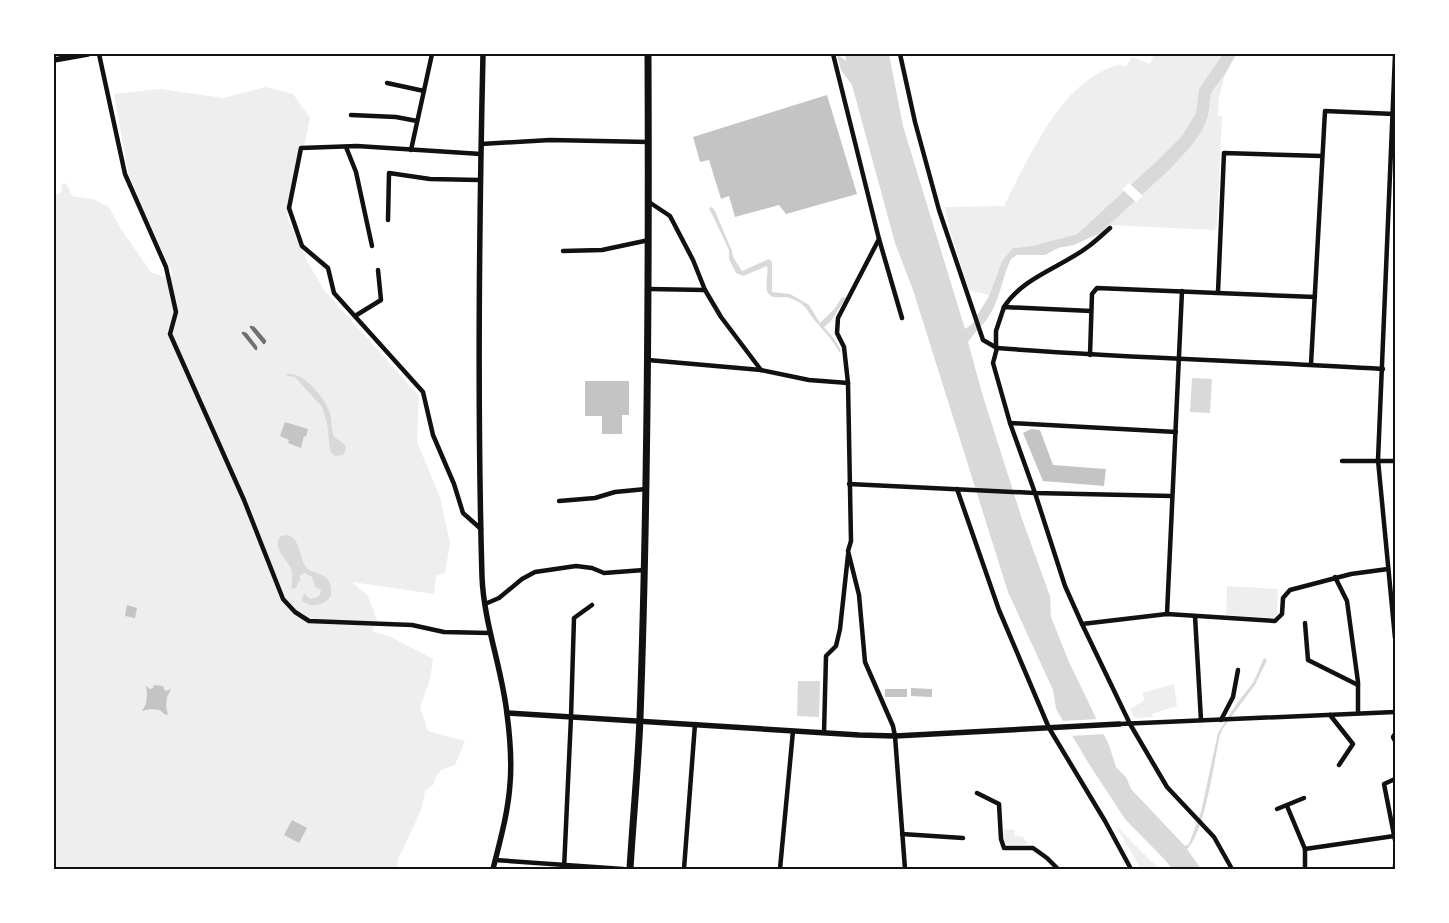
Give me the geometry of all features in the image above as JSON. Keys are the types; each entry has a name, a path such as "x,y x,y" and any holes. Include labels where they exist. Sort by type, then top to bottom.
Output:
{"main road":[{"path":"630,869 640,720 646,489 649,289 648,54"}],"street":[{"path":"54,60 65,55 88,54"},
{"path":"99,54 125,174 166,267 176,312 170,334 233,474 283,599 295,612 309,621 412,625 444,632 490,634"},
{"path":"411,150 432,54"},
{"path":"483,54 480,180 479,416 482,580 490,634 507,713 511,759 510,785 494,869"},
{"path":"832,54 879,239 902,318"},
{"path":"900,54 915,122 939,210 983,340 997,348 1090,355 1311,364 1382,369"},
{"path":"1395,56 1378,460 1395,638"},
{"path":"387,83 424,91"},
{"path":"1311,364 1325,111 1394,114"},
{"path":"351,115 396,117 417,121"},
{"path":"481,144 550,140 649,142"},
{"path":"481,154 346,147 301,148 289,208 302,246 328,268 334,293 423,392 434,435 454,484 463,513 481,529"},
{"path":"346,147 356,172 372,246"},
{"path":"1218,292 1224,153 1322,156"},
{"path":"388,220 389,173 430,179 480,180"},
{"path":"649,202 670,216 693,260 705,290 721,317 761,370"},
{"path":"1388,212 1395,212"},
{"path":"1110,228 1088,247 1052,267 1012,295 1004,307 996,331 997,348 993,362 1010,423 1065,586 1082,624 1130,724 1167,787 1214,837 1232,869"},
{"path":"824,733 826,656 836,646 840,629 844,581 851,541 848,383 844,347 837,333 838,318 869,262 879,239"},
{"path":"563,251 602,250 649,240"},
{"path":"355,316 382,300 378,270"},
{"path":"1090,355 1092,294 1097,288 1314,297"},
{"path":"649,289 705,290"},
{"path":"1167,614 1182,291"},
{"path":"1004,307 1091,311"},
{"path":"648,360 761,370 809,380 848,383"},
{"path":"1010,423 1176,432"},
{"path":"1342,461 1395,461"},
{"path":"849,484 1035,493 1172,496"},
{"path":"559,502 595,498 615,492 646,489"},
{"path":"957,489 999,610 1052,728 1131,869"},
{"path":"848,551 860,595 864,662 893,726 905,869"},
{"path":"485,604 499,598 522,579 535,572 576,566 592,568 604,573 644,570"},
{"path":"1082,624 1167,614 1275,621 1282,614 1283,598 1290,590 1335,577 1388,569"},
{"path":"1335,577 1347,600 1358,685 1358,713"},
{"path":"1390,582 1395,582"},
{"path":"564,867 574,618 592,605"},
{"path":"1195,616 1201,720"},
{"path":"1305,623 1308,660 1358,685"},
{"path":"1221,720 1233,697 1238,670"},
{"path":"507,713 894,736 1395,712"},
{"path":"1330,715 1353,744 1340,765"},
{"path":"684,869 695,724"},
{"path":"780,869 793,731"},
{"path":"1395,734 1393,737 1395,742"},
{"path":"1305,848 1395,838 1384,784 1395,779"},
{"path":"977,793 999,804 1001,839 1004,848 1033,848 1058,869"},
{"path":"1278,809 1304,798"},
{"path":"1287,806 1305,848 1305,869"},
{"path":"902,834 963,838"},
{"path":"496,860 564,867 622,869"}],"shaded area":[{"path":"837,54 846,61 845,54 889,54 903,126 965,329 972,324 989,296 1002,261 1013,248 1032,246 1077,234 1182,136 1196,113 1199,89 1223,54 1236,54 1211,93 1208,116 1202,131 1170,169 1100,233 1074,245 1058,248 1045,255 1017,255 1011,259 992,311 968,342 1022,519 1050,596 1051,617 1069,662 1109,745 1116,767 1126,777 1131,789 1185,846 1189,844 1201,812 1218,733 1237,703 1253,683 1264,658 1267,660 1255,685 1223,728 1220,735 1204,812 1199,828 1187,849 1201,869 1172,869 1125,819 1056,709 1053,690 1008,592 913,290 895,243 852,85 841,70"},
{"path":"1154,54 1237,54 1224,78 1219,97 1218,116 1222,116 1217,226 1214,230 1108,225 1143,193 1141,176 1077,234 1032,246 1013,248 1002,261 989,295 969,290 949,227 945,207 1004,206 1044,131 1070,96 1085,82 1111,67 1126,66 1132,57 1150,64"},
{"path":"266,87 293,94 310,118 295,189 287,215 288,219 307,261 324,290 419,396 417,442 440,497 450,543 445,573 436,576 434,594 352,582 368,596 377,619 372,631 391,637 433,659 430,680 420,707 428,731 465,741 455,765 441,770 436,776 434,784 425,791 422,808 398,860 396,869 54,869 54,196 62,192 61,185 66,183 72,196 93,199 109,207 121,229 151,272 164,277 173,275 129,176 114,94 161,89 223,98"},
{"path":"712,207 733,257 742,271 769,259 772,262 772,292 790,294 809,305 820,323 835,308 842,297 846,298 831,321 824,327 841,351 839,352 807,309 800,303 787,297 773,297 768,293 766,287 767,266 743,276 736,273 729,259 729,250 709,208"},
{"path":"287,374 302,378 322,398 329,409 334,437 346,446 343,455 335,456 330,451 327,422 322,407 295,377 287,376"},
{"path":"1192,378 1212,379 1210,413 1190,412"},
{"path":"287,535 296,542 306,567 329,581 331,596 325,602 318,605 310,605 302,601 305,594 310,599 319,596 321,592 321,590 315,587 312,577 305,573 300,575 300,581 296,588 292,589 292,571 278,545 280,536"},
{"path":"1227,586 1278,589 1277,613 1274,618 1226,615"},
{"path":"798,681 820,681 819,717 797,716"},
{"path":"1174,684 1177,706 1152,714 1153,717 1135,718 1130,709 1145,700 1142,693"},
{"path":"1115,825 1159,869 1141,869"},
{"path":"1004,829 1015,830 1014,835 1023,837 1028,844 1011,845 1006,843 1003,837"}],"pier":[{"path":"1129,183 1143,196 1136,202 1122,189"},
{"path":"1100,719 1106,734 1069,736 1060,721"}],"building":[{"path":"827,95 857,194 786,214 779,205 735,217 729,196 721,199 709,160 700,162 693,137"},
{"path":"585,381 629,381 629,415 622,415 622,434 602,434 602,416 585,416"},
{"path":"285,422 308,429 301,448 288,443 289,440 280,436"},
{"path":"1031,429 1040,430 1053,465 1106,469 1104,486 1043,481 1023,433"},
{"path":"127,605 137,608 135,618 125,616"},
{"path":"154,685 163,686 166,691 171,689 167,697 168,715 160,710 150,709 142,711 146,704 146,686 150,689"},
{"path":"911,688 932,689 932,697 911,696"},
{"path":"885,689 907,689 907,697 885,697"},
{"path":"292,820 307,828 299,843 284,835"}],"railway":[{"path":"251,327 265,341 264,343 251,327"},
{"path":"243,333 246,334 256,349 243,333"}]}
